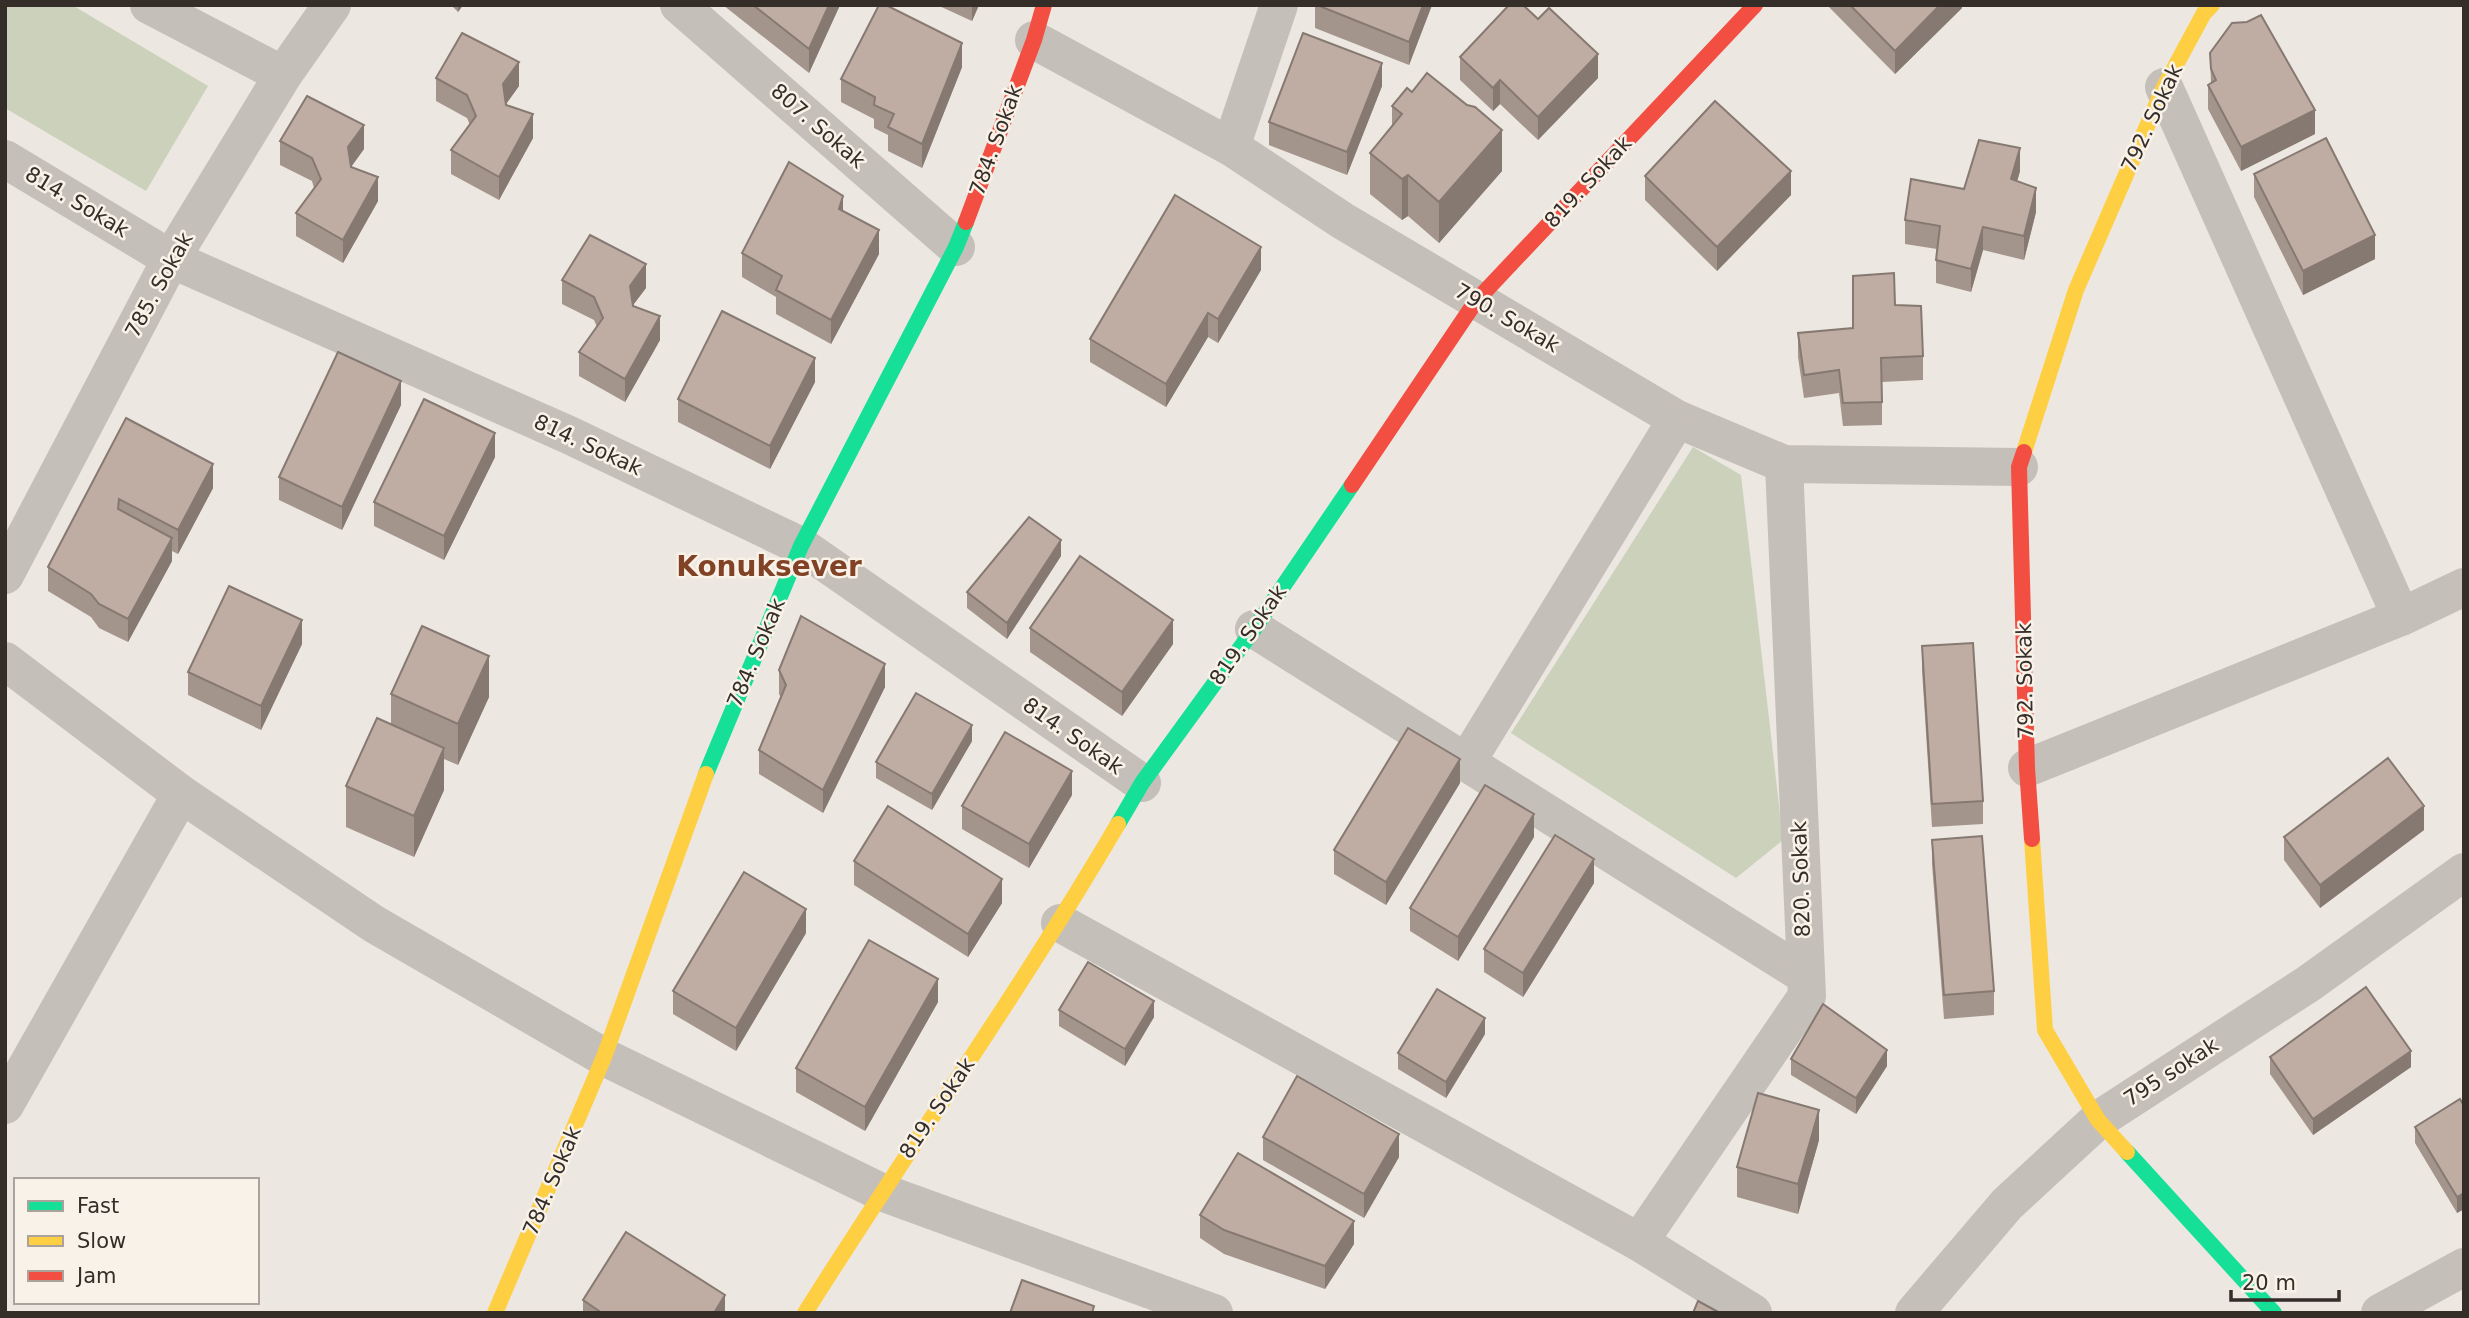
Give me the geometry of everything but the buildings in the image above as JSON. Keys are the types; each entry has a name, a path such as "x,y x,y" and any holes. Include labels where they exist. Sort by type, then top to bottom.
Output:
{"street":[{"path":"149,5 283,75"},
{"name":"785. Sokak","path":"5,575 171,259 283,75 332,5"},
{"name":"807. Sokak","path":"679,5 956,247"},
{"path":"1231,147 1279,5"},
{"name":"819. Sokak","path":"805,1313 881,1192 1060,923 1142,783 1254,629 1476,301 1755,5"},
{"name":"792. Sokak","path":"2212,5 2204,13 2164,87 2076,290 2020,467 2027,768 2045,1030 2098,1120 2274,1313"},
{"name":"784. Sokak","path":"495,1313 604,1056 712,758 800,546 956,247 1039,22"},
{"name":"790. Sokak","path":"1039,22 1343,222 1677,419 1784,464 2020,467"},
{"path":"2164,87 2401,617"},
{"name":"814. Sokak","path":"5,159 171,259 569,435 800,546 1142,783"},
{"path":"1466,763 1677,419"},
{"name":"820. Sokak","path":"1639,1242 1807,996 1784,464"},
{"path":"2027,768 2401,617 2464,587"},
{"path":"1254,629 1805,976"},
{"path":"5,661 181,794 374,924 604,1056 881,1192 1158,1304 1214,1313"},
{"path":"5,1105 19,1049 181,794"},
{"name":"795 sokak","path":"1914,1313 2007,1204 2098,1120 2308,984 2464,872"},
{"path":"1060,923 1639,1242 1753,1313"},
{"path":"2380,1313 2464,1267"}],"green space":[{"path":"5,5 72,5 208,86 146,191 5,108"},
{"path":"1693,447 1741,475 1783,840 1736,878 1511,733"}],"traffic: fast":[{"path":"706,774 801,546 956,247 966,222"},
{"path":"1118,824 1142,783 1254,629 1352,485"},
{"path":"2127,1152 2274,1313"}],"traffic: slow":[{"path":"2024,452 2076,290 2164,87 2204,13 2212,5"},
{"path":"495,1313 604,1057 706,774"},
{"path":"805,1313 1003,1009 1118,824"},
{"path":"2032,839 2045,1030 2098,1120 2127,1152"}],"traffic: jam":[{"path":"966,222 1034,40 1044,5"},
{"path":"1352,485 1476,301 1755,5"},
{"path":"2024,452 2019,467 2027,768 2032,839"}],"district":[{"name":"Konuksever","path":"769,566"}]}
